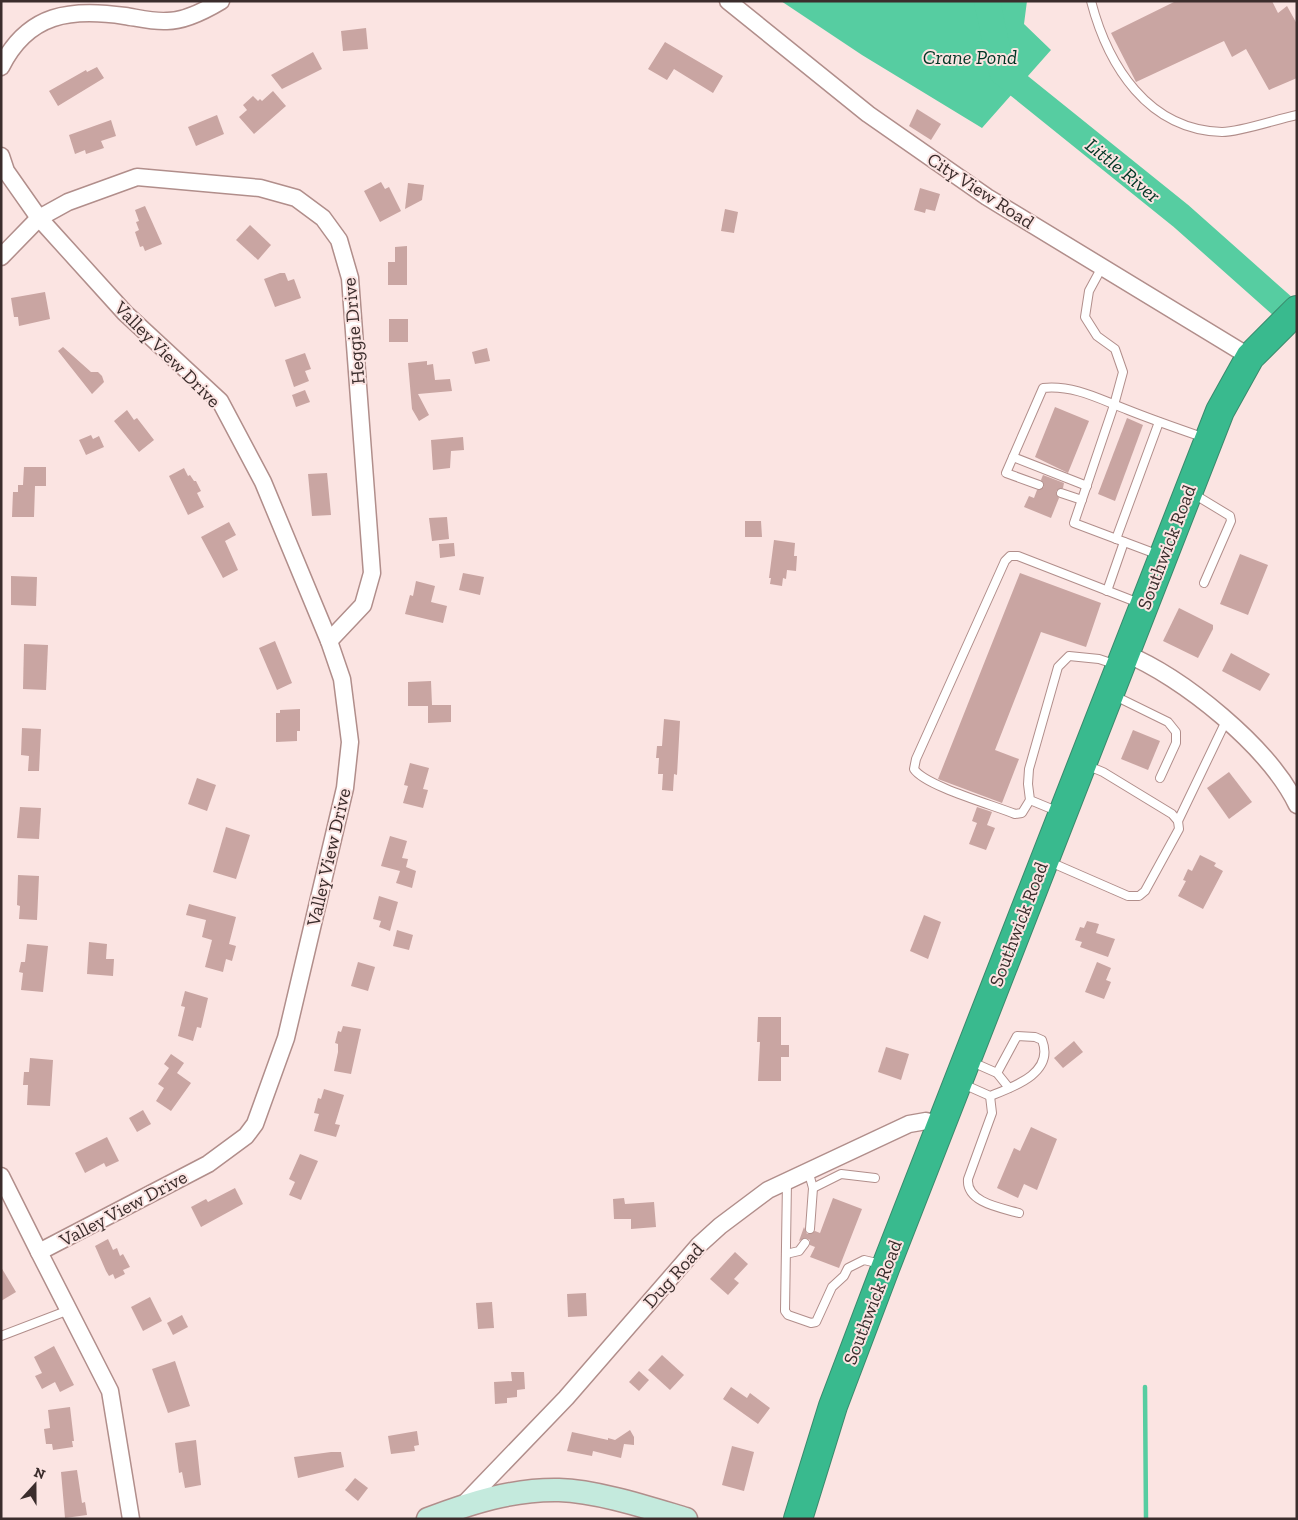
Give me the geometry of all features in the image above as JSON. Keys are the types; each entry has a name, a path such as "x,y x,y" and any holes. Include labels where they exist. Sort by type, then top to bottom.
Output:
{"highway":[{"name":"Southwick Road","path":"798,1519 833,1406 940,1124 1220,411 1257,350 1297,310"}],"street":[{"path":"1,67 8,55 25,35 49,19 68,13 99,12 168,22 203,11 221,1"},
{"name":"City View Road","path":"728,1 868,114 987,197 1102,266 1257,350"},
{"name":"Valley View Drive","path":"1,156 6,171 40,218 125,314 220,401 263,482 330,640 342,679 350,742 345,788 286,1038 255,1124 246,1136 208,1164 39,1252 110,1391 131,1519"},
{"name":"Heggie Drive","path":"1,257 40,218 68,202 137,177 260,188 296,198 324,218 339,240 350,278 372,573 363,606 330,640"},
{"path":"1121,659 1144,661 1226,721 1276,771 1297,805"},
{"name":"Dug Road","path":"461,1507 566,1398 699,1245 735,1213 787,1180 909,1124 926,1121 940,1124"},
{"path":"1,1176 39,1252"},
{"path":"428,1519 501,1495 559,1490 615,1500 686,1519"}],"lane":[{"path":"1091,1 1098,27 1120,73 1130,87 1171,119 1195,129 1224,132 1297,114"},
{"path":"1102,266 1090,291 1085,317 1097,336 1115,349 1123,372 1114,405 1074,523 1162,556"},
{"path":"1039,485 1006,473 1043,388 1060,386 1087,392 1114,405 1209,439"},
{"path":"1107,591 1120,540 1159,422"},
{"path":"1013,457 1087,486"},
{"path":"1188,490 1230,516 1231,521 1204,584"},
{"path":"1061,492 1082,500"},
{"path":"1121,659 1069,656 1058,668 1029,768 1030,800 1022,813 1015,814 937,785 918,775 914,769 916,759 1005,562 1010,556 1018,556 1144,605"},
{"path":"1108,693 1168,722 1176,732 1176,743 1160,778"},
{"path":"1043,860 1128,896 1139,896 1145,891 1178,829 1178,821 1226,721"},
{"path":"1081,763 1103,772 1172,814 1178,821"},
{"path":"1030,800 1061,813"},
{"path":"990,1096 1037,1073 1045,1055 1042,1040 1035,1037 1017,1036 997,1072"},
{"path":"961,1071 997,1072"},
{"path":"961,1071 990,1096 992,1113 968,1179 968,1186 974,1195 989,1204 1019,1213"},
{"path":"997,1072 1008,1088"},
{"path":"808,1170 814,1188 810,1230"},
{"path":"814,1188 841,1174 875,1178"},
{"path":"787,1180 786,1313 792,1318 811,1323 816,1322 820,1317 832,1287 844,1276 848,1268 864,1260 886,1266"},
{"path":"786,1254 799,1251 805,1243"},
{"path":"1,1336 69,1310"}],"water":[{"name":"Crane Pond","path":"781,1 1027,1 1024,24 1051,50 982,128 862,55"}],"building":[{"path":"1176,1 1272,1 1278,13 1287,6 1297,24 1297,78 1269,90 1246,49 1232,57 1224,41 1136,82 1111,33"},
{"path":"366,28 368,49 343,51 341,31"},
{"path":"665,42 723,76 713,93 674,69 667,80 648,69"},
{"path":"313,52 322,69 282,89 271,75"},
{"path":"97,67 104,78 58,106 49,91 86,70 87,72"},
{"path":"273,91 286,106 254,134 239,117 247,110 243,105 253,96 258,101 260,99 262,101"},
{"path":"917,109 941,124 931,140 909,126"},
{"path":"217,115 224,134 196,146 188,127"},
{"path":"111,120 116,136 101,141 104,148 86,154 85,150 75,154 69,135"},
{"path":"381,182 385,189 389,187 401,211 380,222 364,191"},
{"path":"408,183 424,185 422,200 405,209"},
{"path":"920,188 940,194 935,211 926,209 925,213 914,210"},
{"path":"145,206 162,244 145,251 143,246 140,247 135,232 139,230 136,222 139,221 135,210"},
{"path":"725,209 738,212 734,233 721,231"},
{"path":"250,225 271,245 258,260 236,240"},
{"path":"407,246 407,285 388,285 388,262 395,262 395,247"},
{"path":"285,273 288,281 294,279 301,298 275,307 264,279"},
{"path":"45,292 50,319 19,326 18,317 14,317 11,298"},
{"path":"389,319 408,319 408,342 389,342"},
{"path":"63,347 91,372 98,372 102,376 104,382 92,394 58,351"},
{"path":"487,348 490,361 475,364 472,352"},
{"path":"305,353 311,369 305,371 309,381 294,387 285,360"},
{"path":"427,361 427,365 433,364 435,380 450,379 452,391 418,394 429,415 419,421 412,409 408,363"},
{"path":"305,390 310,402 296,407 292,395"},
{"path":"1055,407 1089,421 1068,473 1035,457"},
{"path":"127,410 134,420 137,418 154,440 139,452 114,421"},
{"path":"1127,418 1143,425 1115,501 1098,494"},
{"path":"91,435 93,439 99,436 104,447 86,455 79,440"},
{"path":"463,437 464,450 451,451 450,468 433,470 431,440"},
{"path":"24,467 46,467 46,486 35,486 34,517 12,517 13,492 18,492 18,485 23,485"},
{"path":"184,468 188,476 190,475 196,481 201,491 197,493 204,507 188,515 169,476"},
{"path":"327,473 331,515 312,516 308,474"},
{"path":"1043,475 1064,483 1063,488 1056,491 1059,498 1051,518 1024,507 1029,496 1034,498 1037,490 1044,487 1041,480"},
{"path":"447,517 449,539 432,541 429,518"},
{"path":"745,521 761,521 762,537 745,537"},
{"path":"229,522 236,535 225,541 238,570 223,578 201,537"},
{"path":"774,540 795,543 794,556 797,556 796,571 787,570 786,579 783,578 782,586 770,584 771,578 769,578"},
{"path":"454,543 455,556 440,558 439,544"},
{"path":"1240,554 1268,565 1248,615 1220,604"},
{"path":"463,573 484,577 480,595 459,590"},
{"path":"1020,573 1101,603 1086,647 1041,632 995,750 1019,759 1002,803 938,779"},
{"path":"11,576 37,577 36,606 11,605"},
{"path":"416,581 435,586 431,602 447,606 443,623 405,614 410,595 413,596"},
{"path":"1179,608 1213,625 1213,629 1198,658 1163,641"},
{"path":"275,641 292,683 277,690 259,648"},
{"path":"24,644 48,645 46,690 23,689"},
{"path":"1231,653 1270,674 1260,691 1222,671"},
{"path":"431,681 432,705 451,705 451,722 428,723 428,706 408,706 408,682"},
{"path":"300,709 300,731 297,731 297,741 276,742 276,713 280,713 280,710"},
{"path":"664,719 680,721 677,775 674,774 673,791 662,790 663,774 658,774 659,758 656,758 657,746 662,746"},
{"path":"22,728 41,729 39,771 28,771 29,756 21,755"},
{"path":"1133,730 1160,741 1148,770 1121,759"},
{"path":"410,763 429,768 423,789 428,790 423,808 403,803 408,786 404,785"},
{"path":"1229,772 1252,802 1229,819 1207,788"},
{"path":"197,778 216,785 207,811 188,804"},
{"path":"20,807 41,808 39,839 17,838"},
{"path":"977,807 992,812 987,825 995,828 986,850 969,844 977,823 972,821"},
{"path":"226,827 250,835 236,879 213,872"},
{"path":"390,836 407,841 402,858 408,859 406,867 416,871 412,888 396,883 400,871 381,866"},
{"path":"1200,855 1216,863 1214,866 1223,871 1203,909 1178,896 1186,881 1183,880 1188,869 1192,871"},
{"path":"18,875 39,876 37,920 19,919 20,906 17,905"},
{"path":"379,896 398,902 390,931 379,927 381,921 373,919"},
{"path":"189,904 236,917 229,944 236,946 232,961 226,959 223,972 205,967 212,940 202,937 206,920 186,915"},
{"path":"924,915 941,922 928,959 910,951"},
{"path":"1087,921 1099,924 1096,933 1115,939 1108,957 1080,947 1082,942 1075,940 1080,927 1084,928"},
{"path":"397,930 413,935 409,950 393,946"},
{"path":"89,942 107,944 106,959 114,959 113,976 87,974"},
{"path":"27,944 48,946 43,992 21,990 23,973 19,972 21,962 25,962"},
{"path":"358,962 375,967 368,991 351,986"},
{"path":"1097,962 1111,968 1106,980 1111,982 1104,999 1085,992"},
{"path":"185,991 208,998 201,1028 197,1027 193,1041 178,1036 185,1007 181,1006"},
{"path":"758,1017 781,1017 781,1045 789,1045 789,1057 781,1057 781,1081 758,1081 760,1042 757,1042"},
{"path":"343,1026 361,1029 351,1074 334,1071 338,1052 338,1044 335,1043 338,1031 341,1032"},
{"path":"1074,1041 1083,1052 1063,1068 1054,1058"},
{"path":"886,1047 909,1054 901,1080 878,1072"},
{"path":"171,1054 184,1063 177,1073 191,1083 171,1111 156,1101 164,1088 158,1084 169,1068 164,1064"},
{"path":"30,1058 53,1060 50,1106 27,1105 28,1085 23,1085 24,1072 29,1072"},
{"path":"324,1089 344,1095 335,1124 340,1125 336,1137 314,1131 319,1114 314,1113 318,1098 321,1099"},
{"path":"143,1110 151,1124 137,1132 129,1118"},
{"path":"1031,1127 1057,1139 1037,1190 1024,1184 1018,1198 997,1188 1014,1148 1020,1151"},
{"path":"107,1137 119,1161 106,1167 104,1163 85,1173 75,1153"},
{"path":"300,1154 318,1161 301,1200 289,1195 295,1182 289,1179"},
{"path":"235,1188 243,1204 201,1227 191,1207 206,1199 208,1202"},
{"path":"624,1198 625,1204 654,1202 656,1227 631,1229 631,1219 614,1219 613,1199"},
{"path":"833,1198 862,1209 839,1268 810,1257 815,1247 810,1245 810,1240 806,1238 799,1241 804,1227 807,1234 815,1231 820,1233"},
{"path":"108,1239 113,1250 117,1248 120,1256 123,1254 130,1267 123,1270 125,1274 115,1279 113,1274 109,1276 95,1246"},
{"path":"735,1252 748,1264 734,1279 739,1283 728,1295 710,1279"},
{"path":"1,1267 16,1292 1,1301"},
{"path":"586,1293 587,1316 568,1317 567,1294"},
{"path":"150,1297 162,1321 143,1331 131,1307"},
{"path":"492,1302 494,1328 478,1329 476,1303"},
{"path":"182,1315 188,1327 173,1335 167,1323"},
{"path":"54,1346 74,1385 60,1392 55,1382 42,1389 35,1376 42,1373 34,1357"},
{"path":"662,1355 684,1375 670,1390 648,1370"},
{"path":"175,1361 190,1406 168,1413 152,1369"},
{"path":"639,1371 649,1380 639,1391 629,1382"},
{"path":"511,1372 524,1372 525,1389 517,1390 517,1397 507,1398 507,1403 495,1404 494,1382 512,1381"},
{"path":"731,1387 747,1398 750,1393 770,1408 758,1424 723,1399"},
{"path":"70,1407 73,1447 53,1450 52,1444 46,1444 44,1429 50,1428 48,1410"},
{"path":"630,1430 634,1437 634,1445 624,1444 621,1458 593,1451 592,1456 567,1451 572,1432 615,1440"},
{"path":"417,1431 419,1445 414,1446 415,1451 391,1454 388,1436"},
{"path":"196,1440 201,1485 185,1488 182,1472 179,1473 175,1443"},
{"path":"732,1446 754,1452 744,1491 722,1485"},
{"path":"341,1452 344,1467 298,1478 294,1457"},
{"path":"77,1470 82,1503 85,1502 87,1515 65,1518 61,1472"},
{"path":"355,1478 368,1488 358,1501 345,1490"}],"waterway":[{"name":"Little River","path":"987,1 1002,72 1181,216 1297,319"},
{"path":"1145,1387 1146,1519"}]}
